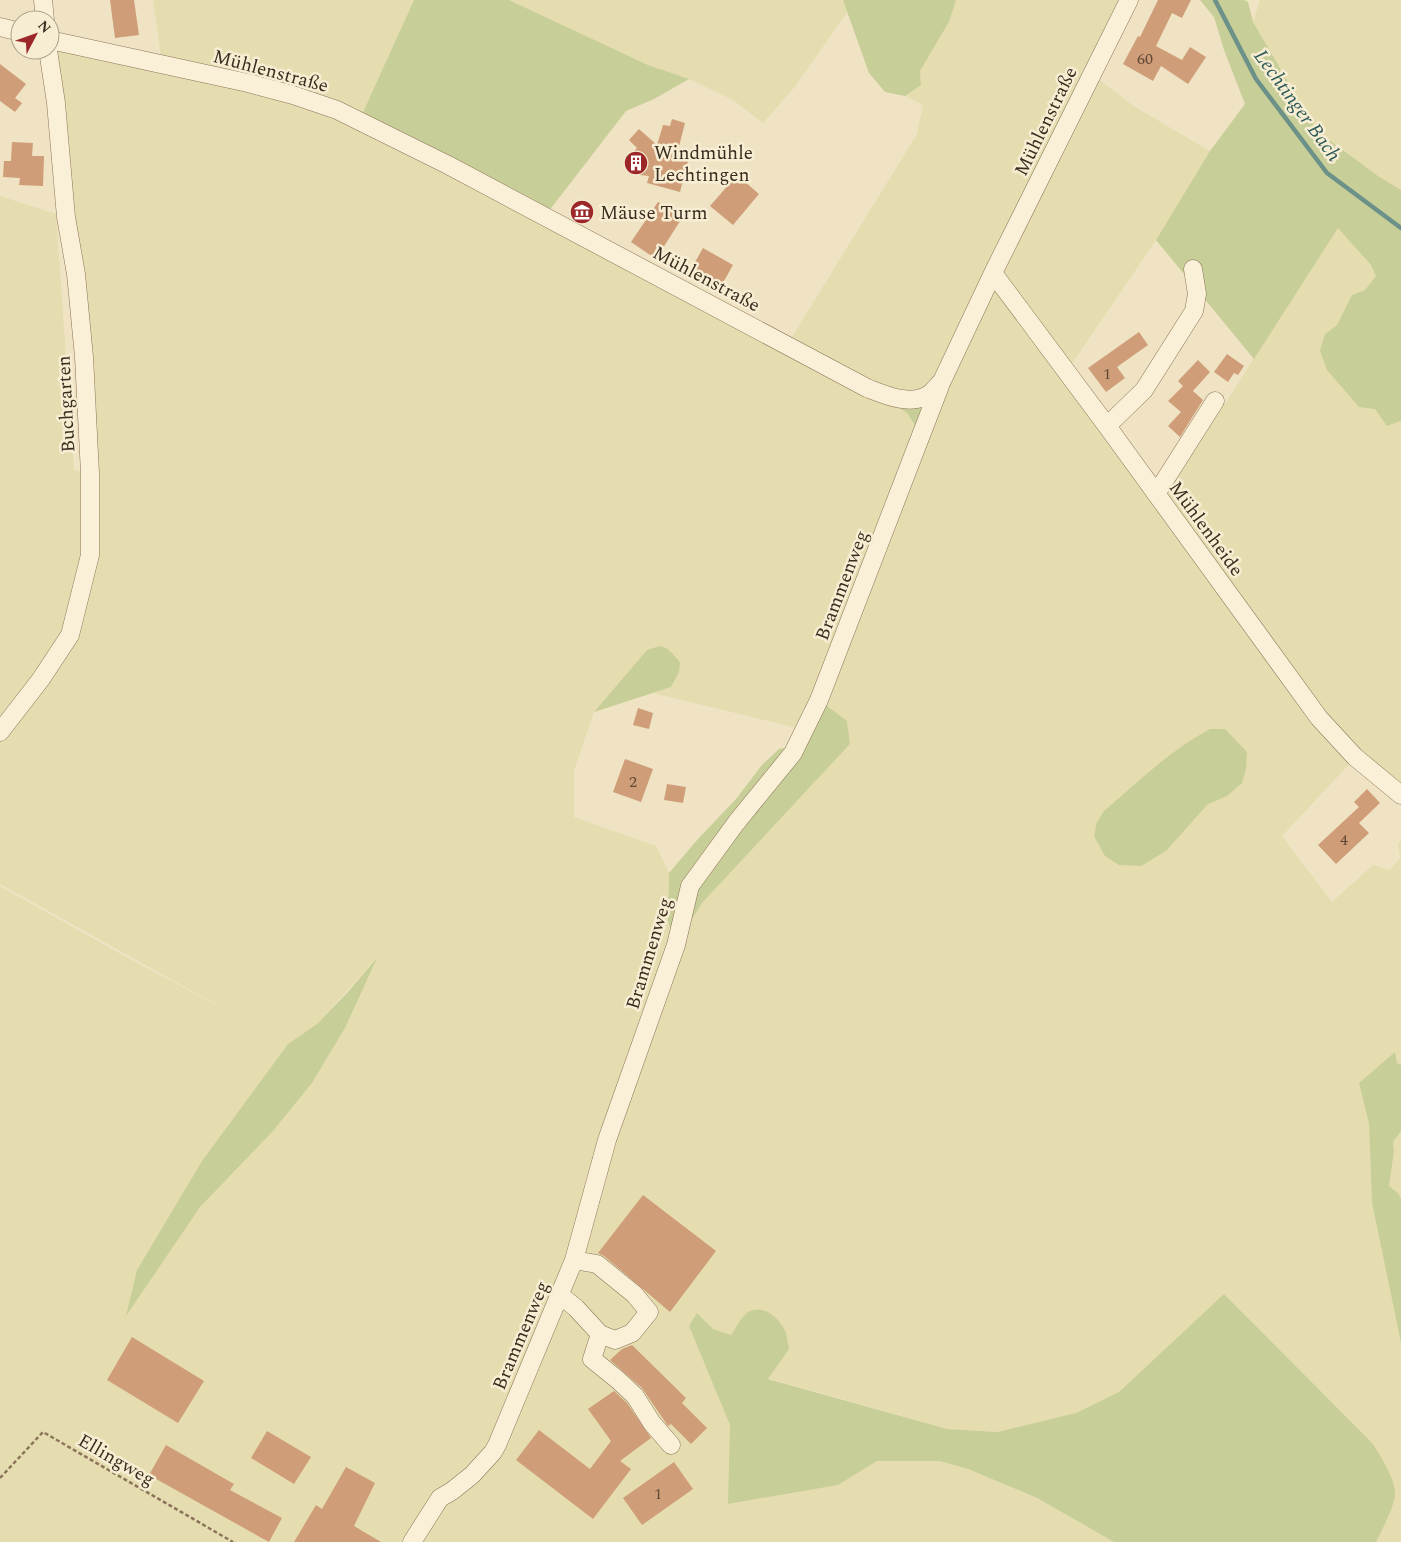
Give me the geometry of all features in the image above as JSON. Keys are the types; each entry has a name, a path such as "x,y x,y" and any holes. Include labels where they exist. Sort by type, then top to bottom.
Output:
{"street":[{"name":"Mühlenstraße","path":"60,42 293,94 336,110 456,169 867,388 894,398 911,399 929,395 942,381 993,273 1129,0"},
{"name":"Buchgarten","path":"0,732 41,679 70,635 90,555 90,473 84,357 76,274 66,217 56,103 50,60"},
{"path":"1107,426 1144,390 1194,311 1197,294 1193,269"},
{"name":"Mühlenheide","path":"993,273 1107,426 1319,718 1355,757 1401,795"},
{"name":"Brammenweg","path":"412,1542 440,1498 462,1484 493,1452 574,1260 607,1140 676,945 690,886 736,823 793,752 805,730 819,700 942,381"},
{"path":"1156,494 1214,401"},
{"path":"560,1295 576,1308 600,1334 614,1340 632,1333 649,1312 634,1294 597,1264 574,1260"},
{"path":"600,1334 592,1359 635,1396 652,1423 671,1446"}],"path":[{"name":"Ellingweg","path":"0,1478 43,1432 233,1542"}],"shaded area":[{"path":"153,0 414,0 359,121 787,345 917,134 923,105 905,96 921,85 920,71 949,22 956,0 1129,0 1092,74 1135,107 1210,151 1156,240 1067,371 1162,502 1338,227 1371,265 1377,276 1365,290 1352,295 1337,325 1325,334 1387,426 1401,421 1401,795 1355,758 1282,836 1332,902 1373,865 1390,870 1400,858 1398,844 1401,840 1401,1065 1397,1063 1395,1053 1359,1083 1369,1124 1372,1203 1401,1343 1401,1542 1376,1542 1387,1518 1395,1493 1248,1318 1224,1294 1119,1392 1076,1413 997,1432 947,1429 768,1378 747,1313 731,1335 713,1330 697,1313 689,1326 730,1425 729,1504 838,1485 877,1461 941,1461 968,1469 1040,1500 1114,1542 0,1542 0,886 235,1015 0,884 0,196 56,214 74,470 90,473 52,60 60,60 60,42 162,64","holes":["870,390 929,395 918,438 913,422 907,413","647,650 671,687 653,693 805,730 847,721 850,744 702,903 676,945 668,921 669,873 656,846 574,817 574,771 594,712","375,960 345,1028 312,1083 273,1131 137,1270 202,1161 288,1044 317,1024"]},
{"path":"509,0 843,0 848,11 794,88 763,123 733,100 689,79 648,65"},
{"path":"1260,0 1401,0 1401,190 1378,176 1317,131 1253,22"},
{"path":"1401,1131 1401,1199 1399,1194 1389,1186 1394,1151 1393,1142"}],"green space":[{"path":"414,0 509,0 648,65 689,79 654,99 626,111 545,216 359,121"},
{"path":"843,0 956,0 949,22 920,71 921,85 905,96 885,92 869,73"},
{"path":"1200,0 1244,0 1248,2 1253,22 1317,131 1378,176 1401,190 1401,421 1387,426 1375,409 1359,407 1327,370 1320,351 1325,334 1337,325 1352,295 1365,290 1376,276 1371,265 1338,228 1254,359 1156,240 1210,151 1245,104 1224,50 1214,17"},
{"path":"867,388 929,395 919,439 913,422 907,413"},
{"path":"660,646 668,649 680,662 679,672 671,687 594,712 647,650"},
{"path":"819,700 847,721 850,744 702,903 676,945 668,921 669,873 736,799 762,765 779,749 797,746"},
{"path":"1210,729 1225,729 1247,752 1246,769 1242,783 1227,796 1208,804 1166,851 1141,866 1119,865 1105,856 1094,836 1097,822 1104,811 1167,757"},
{"path":"377,958 345,1028 312,1083 273,1131 200,1207 126,1316 137,1270 202,1161 288,1044 317,1024"},
{"path":"1395,1052 1397,1063 1401,1065 1401,1131 1393,1142 1394,1151 1389,1186 1399,1194 1401,1199 1401,1343 1372,1203 1369,1124 1359,1083"},
{"path":"1224,1294 1373,1444 1380,1454 1393,1482 1395,1494 1390,1512 1376,1542 1114,1542 1037,1498 968,1469 940,1461 877,1461 838,1485 728,1504 730,1425 689,1326 697,1313 713,1329 731,1335 748,1312 754,1310 765,1311 776,1318 784,1328 789,1349 768,1379 947,1429 997,1432 1076,1413 1119,1392"}],"building":[{"path":"110,0 134,0 139,35 115,38"},
{"path":"1158,0 1191,0 1182,18 1172,13 1156,46 1182,60 1190,47 1206,57 1188,84 1161,66 1153,81 1123,64 1138,36 1140,37"},
{"path":"0,64 26,84 15,98 22,103 15,112 0,101"},
{"path":"672,119 685,123 677,154 689,157 680,192 647,183 649,176 631,174 625,165 627,158 637,148 629,140 639,129 657,145 663,125 670,126"},
{"path":"12,142 33,143 32,156 44,156 43,186 19,185 20,178 3,177 4,161 11,161"},
{"path":"737,175 759,194 733,225 710,206"},
{"path":"658,202 682,218 656,259 631,242"},
{"path":"703,248 733,265 720,288 690,271"},
{"path":"1139,332 1148,345 1117,367 1125,378 1106,392 1088,368"},
{"path":"1227,354 1244,366 1238,375 1234,373 1228,382 1214,372"},
{"path":"1198,360 1210,372 1193,391 1203,400 1180,437 1168,426 1181,412 1168,401 1183,386 1178,381"},
{"path":"638,708 653,713 649,729 633,725"},
{"path":"625,759 653,769 641,802 613,792"},
{"path":"667,784 686,787 683,803 664,800"},
{"path":"1367,789 1380,803 1359,823 1369,833 1336,864 1318,845 1359,807 1354,802"},
{"path":"643,1195 716,1251 670,1312 598,1253"},
{"path":"132,1337 204,1381 178,1423 107,1380"},
{"path":"632,1345 686,1398 682,1403 707,1428 691,1444 671,1424 668,1426 642,1388 610,1360 622,1349"},
{"path":"614,1391 627,1403 651,1438 620,1461 631,1469 593,1519 516,1460 539,1430 590,1469 611,1441 588,1409"},
{"path":"267,1431 311,1457 294,1484 251,1458"},
{"path":"166,1445 234,1484 230,1490 282,1518 269,1542 149,1475"},
{"path":"674,1462 693,1489 642,1525 623,1498"},
{"path":"346,1467 375,1483 354,1526 381,1542 294,1542 316,1505 322,1509"}],"waterway":[{"name":"Lechtinger Bach","path":"1215,0 1256,79 1327,173 1401,228"}],"place":[{"name":"Windmühle Lechtingen","path":"636,163"},
{"name":"Mäuse Turm","path":"582,212"}]}
